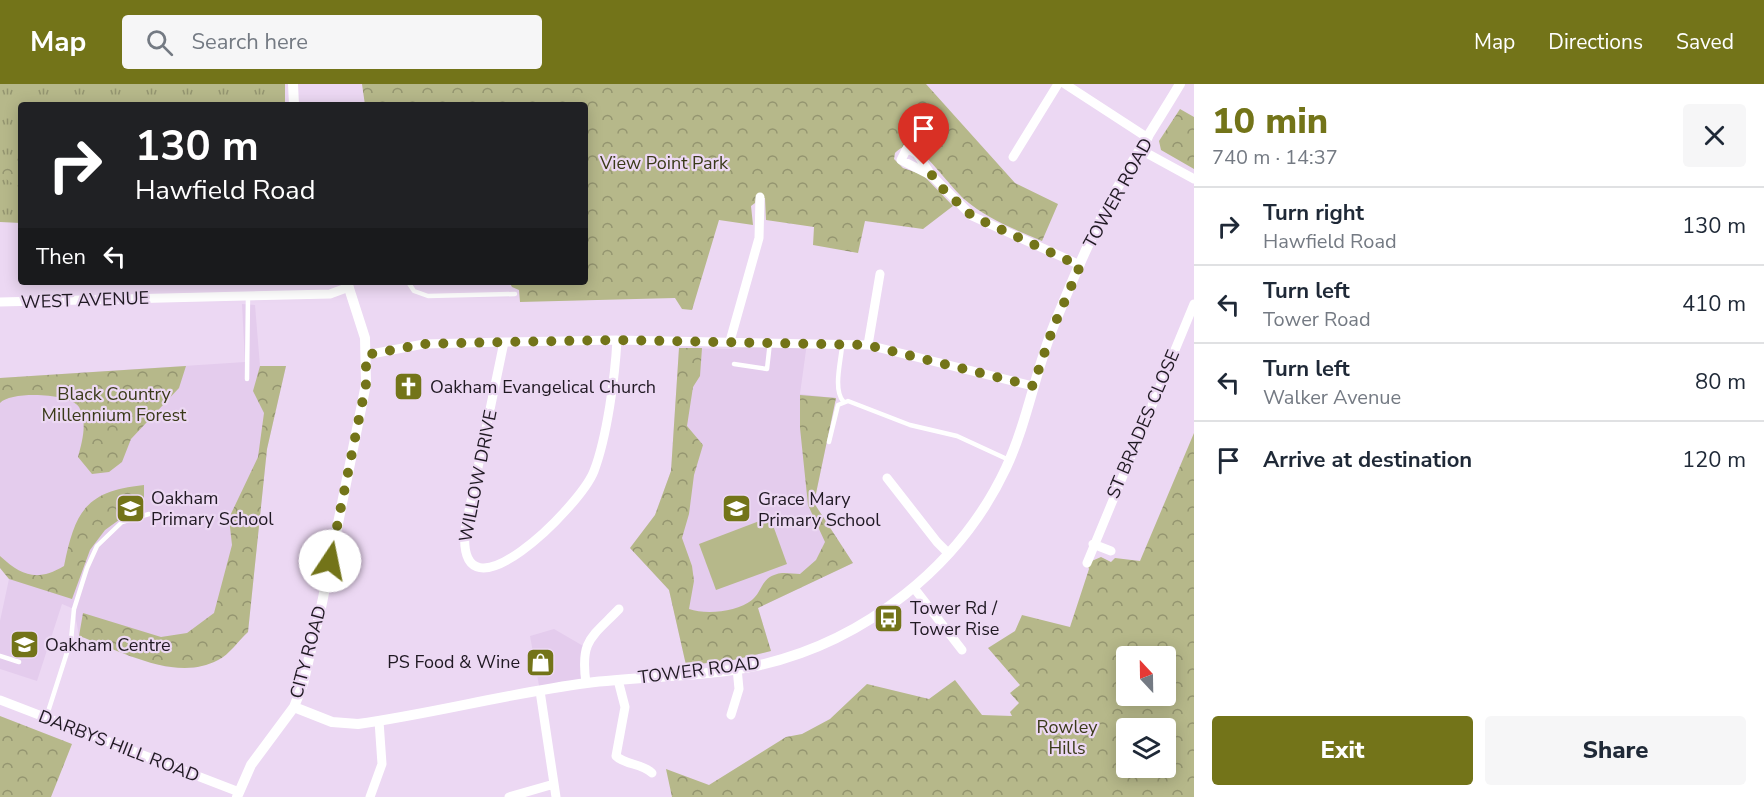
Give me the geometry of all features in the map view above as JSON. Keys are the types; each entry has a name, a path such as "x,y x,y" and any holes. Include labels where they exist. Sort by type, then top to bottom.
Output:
{"street":[{"path":"293,84 294,102"},
{"path":"1012,158 1058,84"},
{"path":"1065,84 1148,138"},
{"name":"TOWER ROAD","path":"294,707 332,722 358,724 586,683 759,665 795,654 844,634 893,605 914,588 969,529 1009,460 1021,433 1033,386 1053,328 1106,208 1180,84"},
{"path":"1142,150 1194,179"},
{"path":"932,176 972,216 1080,266"},
{"path":"730,341 759,238 760,197"},
{"path":"867,345 880,274"},
{"name":"WEST AVENUE","path":"0,302 330,294 346,285"},
{"name":"CITY ROAD","path":"238,795 250,765 294,707 303,684 322,603 366,384 365,338 348,285"},
{"name":"ST BRADES CLOSE","path":"1087,563 1194,304"},
{"path":"366,355 424,344 504,342 617,340 867,345 1033,386"},
{"name":"WILLOW DRIVE","path":"504,342 465,530 463,551 466,558 474,566 482,567 517,556 558,521 581,493 594,471 601,442 615,373 617,340"},
{"path":"887,478 948,553"},
{"path":"1093,544 1111,551"},
{"path":"914,588 962,650"},
{"path":"586,683 584,664 586,644 619,609"},
{"path":"731,715 739,689 737,668"},
{"path":"618,680 625,707 616,756 620,760 639,764 652,773"},
{"path":"540,691 556,797"},
{"name":"DARBYS HILL ROAD","path":"0,700 238,795"},
{"path":"370,797 382,764 379,721"},
{"path":"509,797 554,784"}],"lane":[{"path":"411,285 419,295 515,294"},
{"path":"502,285 502,294"},
{"path":"247,379 248,295"},
{"path":"734,364 767,369 770,342"},
{"path":"842,344 838,389 843,401 910,425 957,436 1009,460"},
{"path":"829,442 836,411 843,401"},
{"path":"46,718 71,640 74,609 94,553 122,522 149,514"},
{"path":"0,656 20,662"}],"shaded area":[{"name":"Oakham Primary School","path":"242,304 255,305 260,366 286,366 267,449 248,632 219,660 194,668 166,667 79,636 74,609 62,604 37,681 0,669 0,621 9,579 0,568 0,378 245,362"},
{"name":"Grace Mary Primary School","path":"807,343 800,394 836,398 814,503 853,563 758,608 771,651 729,661 686,665 669,590 630,548 655,515 671,471 679,348 730,349"},
{"path":"554,629 585,647 586,683 540,691 530,636"}],"green space":[{"path":"0,84 285,84 285,102 18,102 18,223 0,222"},
{"name":"View Point Park","path":"362,84 926,84 1015,183 1058,204 1042,241 1001,223 973,206 920,151 907,146 895,153 894,159 903,168 923,175 953,206 923,229 865,221 858,253 813,245 814,227 766,220 765,198 756,198 755,203 751,206 753,225 719,220 692,310 682,309 675,298 520,302 519,290 511,285 588,285 588,102 365,102"},
{"path":"1180,109 1194,117 1194,169 1161,150 1159,141"},
{"path":"18,158 18,186 5,178 1,171 0,161"},
{"path":"679,348 702,348 700,376 693,387 687,426 703,445 694,475 689,514 682,538 692,566 694,581 689,609 712,612 730,610 746,604 772,576 782,573 800,574 816,560 825,542 808,505 800,428 800,395 836,398 814,503 853,563 758,608 771,651 729,661 686,665 669,590 630,548 655,515 671,471"},
{"name":"Black Country Millennium Forest","path":"186,366 179,388 131,439 122,462 109,472 92,474 78,457 83,419 79,407 73,402 53,396 27,395 6,399 0,403 0,378"},
{"path":"260,366 286,366 267,449 248,632 222,658 202,666 184,668 148,662 79,636 83,613 161,637 187,633 214,613 232,545 229,518 258,457 264,413 253,391"},
{"name":"Rowley Hills","path":"1194,433 1194,797 672,797 666,769 709,785 786,737 802,734 830,719 867,684 929,699 955,680 982,715 1012,716 1010,712 1019,703 1010,693 1020,685 988,648 1015,631 1022,615 1070,627 1089,569 1087,563 1101,557 1111,562 1115,558 1140,561"},
{"path":"144,485 144,502 105,530 90,550 72,599 9,579 0,568 0,556 15,568 30,575 46,574 64,566 73,531 86,507 109,492"},
{"path":"770,517 787,564 716,590 699,544"},
{"path":"0,716 72,744 51,797 0,797"}],"place":[{"name":"Oakham Evangelical Church","path":"409,387"},
{"name":"Oakham Primary School","path":"130,508"},
{"name":"Grace Mary Primary School","path":"737,509"},
{"name":"Tower Rd / Tower Rise","path":"889,618"},
{"name":"Oakham Centre","path":"24,645"},
{"name":"PS Food & Wine","path":"541,662"}],"route":[{"path":"330,561 366,384 366,355 424,344 504,342 617,340 867,345 1033,386 1053,328 1080,266 972,216 942,188 924,165"}]}
